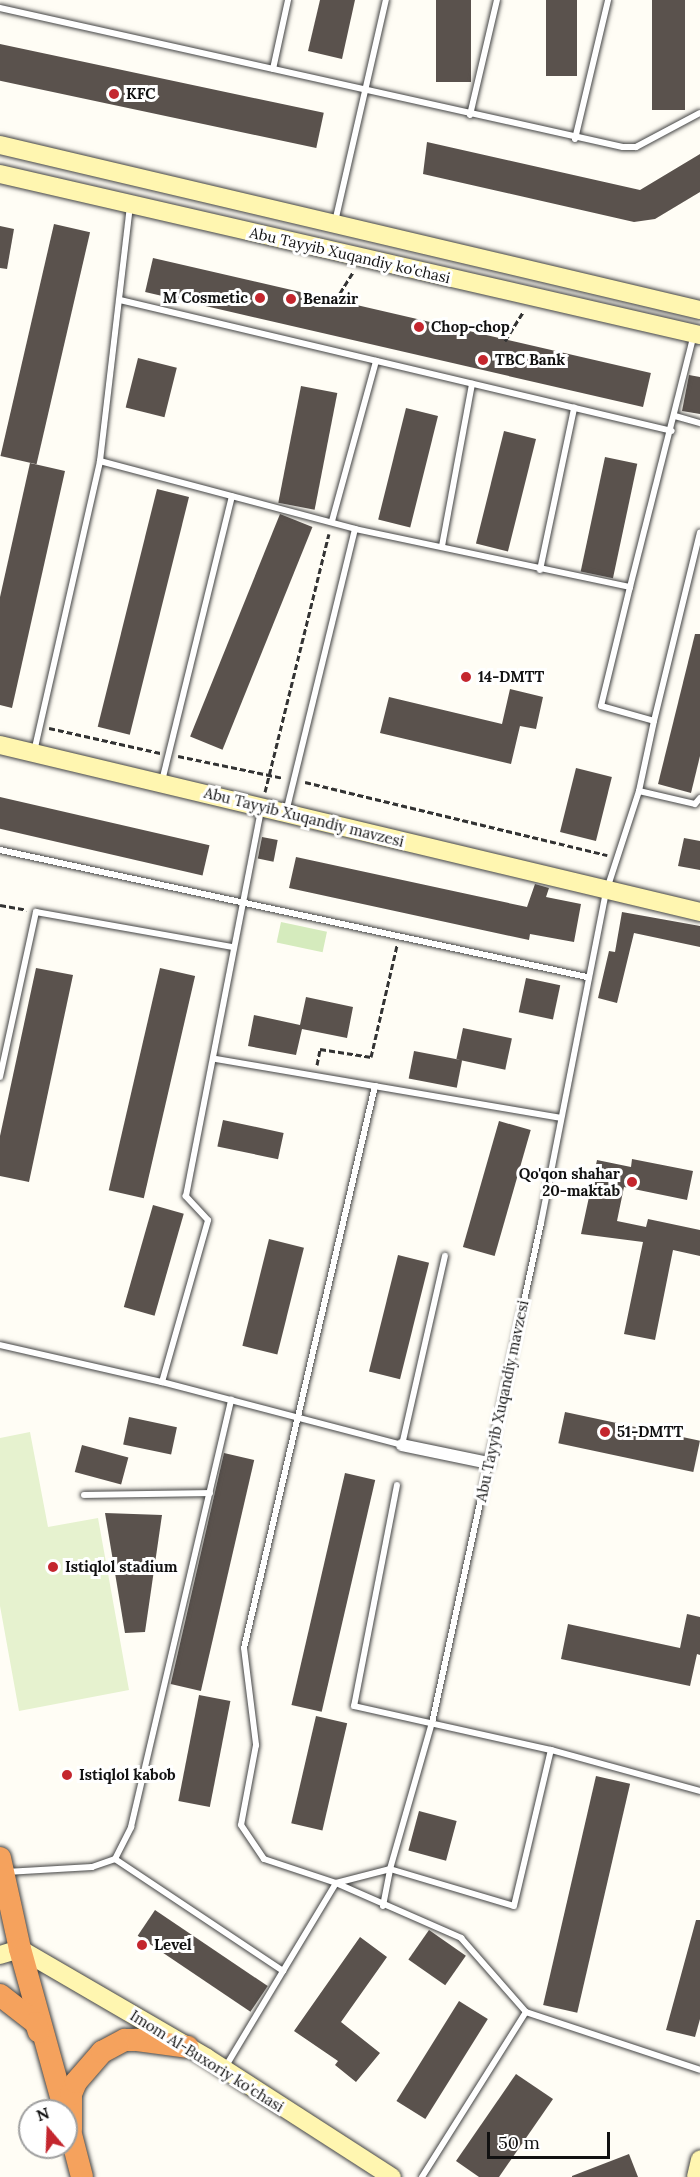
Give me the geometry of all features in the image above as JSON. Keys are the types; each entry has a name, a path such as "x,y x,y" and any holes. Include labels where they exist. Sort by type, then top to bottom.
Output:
{"highway":[{"path":"0,1919 4,1909 1,1865"},
{"path":"1,1865 10,1952 61,2099"},
{"path":"0,1995 36,2024 62,2099"},
{"path":"71,2099 76,2082 102,2052 125,2040 188,2047"},
{"path":"78,2159 82,2177"}],"main road":[{"path":"0,145 700,309"},
{"name":"Abu Tayyib Xuqandiy ko'chasi","path":"0,174 697,335"},
{"name":"Abu Tayyib Xuqandiy mavzesi","path":"0,745 262,806 606,892 700,912"},
{"name":"Imom Al-Buxoriy ko'chasi","path":"10,1952 188,2047 392,2177"},
{"path":"696,2177 700,2159"}],"street":[{"path":"402,1445 488,1462"}],"lane":[{"path":"273,69 288,0"},
{"path":"335,223 386,0"},
{"path":"470,115 497,0"},
{"path":"576,139 608,0"},
{"path":"0,8 576,139 636,147 700,113"},
{"path":"34,753 99,461 130,204"},
{"path":"120,300 672,431"},
{"path":"654,721 601,706 697,335"},
{"path":"332,521 376,361"},
{"path":"442,546 472,384"},
{"path":"540,570 574,408"},
{"path":"675,416 700,423"},
{"path":"99,461 332,521 355,529 442,546 540,570 630,587"},
{"path":"162,782 232,496"},
{"path":"286,813 355,529"},
{"path":"606,892 639,791 700,533"},
{"path":"639,791 695,804 700,798"},
{"path":"162,1382 208,1220 186,1196 216,1059 233,947 246,901 262,806"},
{"path":"0,850 246,901 587,977"},
{"name":"Abu Tayyib Xuqandiy mavzesi","path":"383,1906 390,1869 432,1723 561,1118 587,977 606,892"},
{"path":"0,1077 38,912 233,947"},
{"path":"216,1059 561,1118"},
{"path":"375,1086 244,1648 256,1745 241,1825 264,1860 336,1883 383,1906 460,1938 526,2012 700,2070"},
{"path":"0,1345 162,1382 402,1445 445,1256"},
{"path":"1,1865 92,1867 115,1859 132,1827 231,1400"},
{"path":"397,1485 354,1706 551,1750 700,1791"},
{"path":"84,1495 210,1493"},
{"path":"224,2069 336,1883 390,1869 514,1906 551,1750"},
{"path":"115,1859 283,1971"},
{"path":"422,2177 526,2012"}],"path":[{"path":"335,301 354,271"},
{"path":"505,341 524,311"},
{"path":"262,806 332,521"},
{"path":"40,726 293,779 618,858"},
{"path":"0,905 38,912"},
{"path":"315,1076 320,1049 371,1056 399,936"}],"green space":[{"path":"281,922 327,932 323,952 277,943"},
{"name":"Istiqlol stadium","path":"30,1432 48,1527 98,1518 129,1690 19,1711 0,1606 0,1438"}],"building":[{"path":"320,0 355,0 342,59 308,51"},
{"path":"436,0 471,0 471,82 436,82"},
{"path":"546,0 577,0 577,76 546,76"},
{"path":"652,0 685,0 685,110 652,110"},
{"path":"0,44 324,113 316,148 0,81"},
{"path":"427,142 640,190 700,154 700,192 655,219 634,222 423,174"},
{"path":"54,224 90,232 37,464 0,456"},
{"path":"0,226 14,229 7,269 0,268"},
{"path":"153,258 651,373 643,407 145,292"},
{"path":"138,358 177,368 164,417 126,407"},
{"path":"689,375 700,377 700,414 682,411"},
{"path":"301,386 337,393 315,510 278,503"},
{"path":"406,408 438,416 410,528 378,520"},
{"path":"504,431 536,439 508,552 476,544"},
{"path":"605,457 637,464 613,578 581,571"},
{"path":"30,463 65,471 12,708 0,705 0,597"},
{"path":"157,489 189,497 130,735 98,727"},
{"path":"280,514 312,527 223,750 190,737"},
{"path":"695,634 700,634 700,756 691,793 658,784"},
{"path":"510,689 543,697 536,729 520,726 511,764 380,733 389,697 502,724"},
{"path":"576,768 612,777 596,841 560,832"},
{"path":"0,797 209,845 203,876 0,829"},
{"path":"262,837 278,840 274,862 258,859"},
{"path":"684,838 700,841 700,870 678,866"},
{"path":"296,857 527,907 535,884 549,888 546,897 581,904 574,942 530,934 529,940 289,888"},
{"path":"622,912 700,926 700,947 634,933 617,1003 598,998 609,951 615,952"},
{"path":"36,968 73,975 29,1182 0,1176 0,1136"},
{"path":"160,968 195,976 144,1198 109,1190"},
{"path":"526,978 560,985 553,1020 519,1012"},
{"path":"306,997 353,1007 347,1038 302,1029 296,1055 248,1046 254,1015 300,1025"},
{"path":"463,1028 512,1038 505,1070 456,1059"},
{"path":"414,1051 462,1060 457,1088 409,1078"},
{"path":"223,1120 284,1133 278,1159 217,1146"},
{"path":"499,1121 531,1130 495,1256 463,1247"},
{"path":"632,1159 693,1171 687,1200 624,1187 617,1221 646,1227 648,1219 700,1230 700,1256 673,1250 655,1340 624,1334 643,1242 581,1234 597,1160 631,1167"},
{"path":"153,1205 184,1214 155,1316 124,1307"},
{"path":"269,1239 304,1248 277,1354 242,1346"},
{"path":"398,1255 429,1263 400,1379 369,1371"},
{"path":"565,1412 700,1441 693,1472 558,1443"},
{"path":"129,1417 177,1427 171,1455 123,1444"},
{"path":"82,1445 128,1457 121,1484 75,1472"},
{"path":"224,1453 254,1460 201,1691 171,1684"},
{"path":"345,1473 375,1480 322,1712 291,1705"},
{"path":"105,1513 162,1515 145,1632 125,1633"},
{"path":"687,1614 700,1617 700,1655 697,1654 690,1686 561,1659 568,1624 680,1648"},
{"path":"199,1695 230,1701 210,1807 178,1801"},
{"path":"316,1716 347,1723 322,1830 291,1823"},
{"path":"596,1776 630,1784 577,2013 543,2005"},
{"path":"419,1811 457,1821 446,1861 408,1851"},
{"path":"155,1910 268,1986 250,2012 138,1936"},
{"path":"696,1920 700,1920 700,2019 695,2037 666,2030"},
{"path":"429,1930 466,1956 445,1985 408,1959"},
{"path":"360,1937 387,1957 341,2022 380,2053 356,2082 335,2065 338,2061 294,2031"},
{"path":"459,2001 488,2019 425,2119 396,2101"},
{"path":"516,2074 553,2099 499,2177 479,2177 456,2161"},
{"path":"629,2154 638,2177 572,2177 572,2176"}],"place":[{"name":"KFC","path":"114,94"},
{"name":"M Cosmetic","path":"260,298"},
{"name":"Benazir","path":"291,299"},
{"name":"Chop-chop","path":"419,327"},
{"name":"TBC Bank","path":"483,360"},
{"name":"14-DMTT","path":"466,677"},
{"name":"Qo'qon shahar 20-maktab","path":"632,1182"},
{"name":"51-DMTT","path":"605,1432"},
{"name":"Istiqlol stadium","path":"53,1567"},
{"name":"Istiqlol kabob","path":"67,1775"},
{"name":"Level","path":"142,1945"}]}
